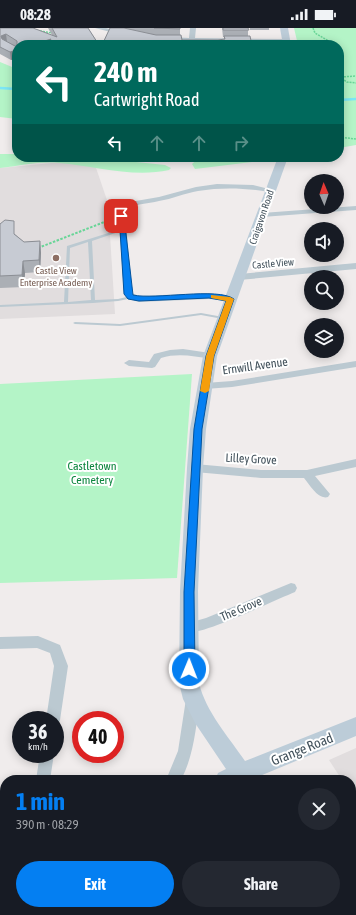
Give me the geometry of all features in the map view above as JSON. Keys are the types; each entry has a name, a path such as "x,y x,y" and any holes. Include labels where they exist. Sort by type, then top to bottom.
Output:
{"street":[{"path":"98,28 126,34"},
{"path":"162,39 192,40 193,28"},
{"path":"284,28 286,40"},
{"name":"Craigavon Road","path":"193,699 189,683 189,592 198,429 205,386 210,356 230,299 240,277 262,215 269,190 281,162"},
{"path":"230,299 209,296 139,299 131,297 128,294 121,212 127,205 160,199 196,189 217,186 253,187 269,190"},
{"path":"262,215 356,208"},
{"name":"Castle View","path":"240,277 356,266"},
{"path":"129,363 152,365 156,356 167,352 181,351 210,356"},
{"name":"Ernwill Avenue","path":"205,386 232,384 356,364"},
{"name":"Lilley Grove","path":"195,468 261,474 307,474 356,463"},
{"path":"307,474 324,494"},
{"name":"The Grove","path":"190,628 208,623 291,588"},
{"path":"0,643 38,642 55,649 61,666 54,711"},
{"path":"193,699 235,775"},
{"path":"176,775 186,748 193,699"},
{"name":"Grange Road","path":"243,775 356,726"},
{"path":"44,775 46,763"}],"lane":[{"path":"66,303 68,247 122,230"},
{"path":"90,240 93,302"},
{"path":"0,306 93,302 118,300 131,297"},
{"path":"75,322 120,325 201,314 223,318"}],"path":[{"path":"313,28 315,33 327,40"},
{"path":"35,30 57,34"},
{"path":"344,77 356,76"},
{"path":"344,80 356,83"},
{"path":"344,138 356,139"},
{"path":"38,249 121,216"}],"shaded area":[{"name":"Castle View Enterprise Academy","path":"62,162 94,162 108,203 115,314 0,319 0,168"},
{"path":"356,748 356,775 339,775 329,760"}],"green space":[{"path":"294,28 356,28 356,145 344,147 344,40 297,40"},
{"path":"0,62 12,67 12,118 0,117"},
{"path":"0,154 12,154 12,162 136,162 165,165 171,168 169,170 142,173 114,171 73,164 37,163 0,168"},
{"path":"194,162 252,162 195,169 192,164"},
{"name":"Castletown Cemetery","path":"192,374 177,578 0,583 0,384"}],"building":[{"path":"0,28 33,28 57,37 52,28 88,28 96,40 15,40 6,34 1,36 2,39 12,44 12,51 10,52 0,47"},
{"path":"110,28 124,28 156,35 181,35 182,40 104,40"},
{"path":"156,28 180,28 180,29"},
{"path":"223,28 248,28 249,30 223,30"},
{"path":"224,36 250,36 251,40 218,40 225,39"},
{"path":"5,220 14,221 14,234 24,242 40,241 39,260 23,261 22,275 0,276 0,224"}],"waterway":[{"path":"0,88 12,89"},
{"path":"344,100 356,99"}],"slow traffic":[{"path":"205,391 210,356 230,299 214,297"}],"place":[{"name":"Castle View Enterprise Academy","path":"56,258"}],"route":[{"path":"121,216 128,294 131,297 139,299 209,296 230,299 210,356 198,429 189,592 189,669"}]}
